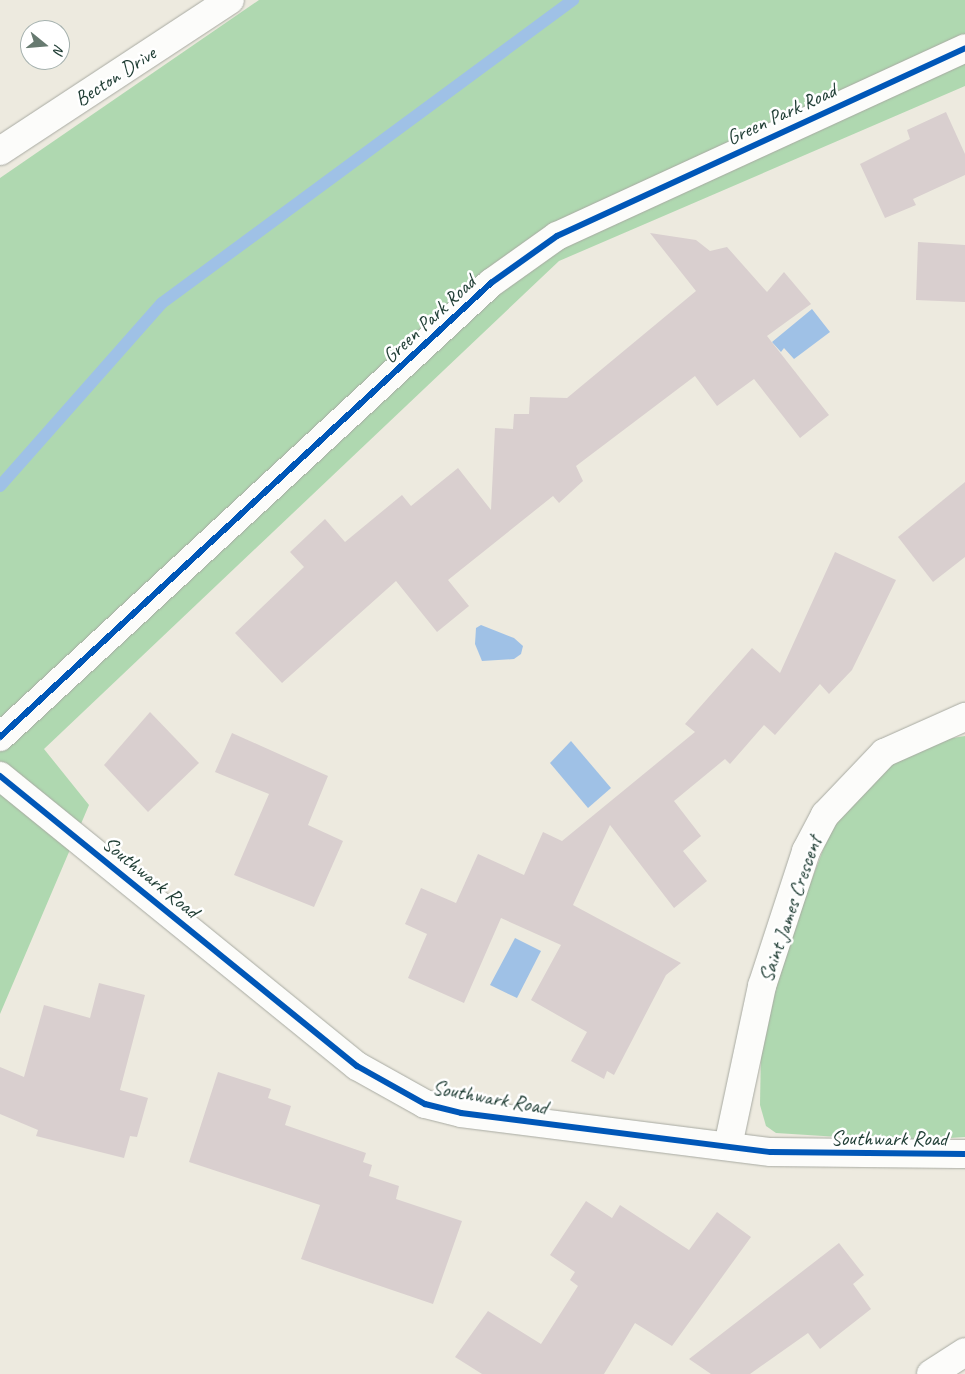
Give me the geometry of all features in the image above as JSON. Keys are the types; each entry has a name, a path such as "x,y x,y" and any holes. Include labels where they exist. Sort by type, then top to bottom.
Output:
{"street":[{"name":"Becton Drive","path":"0,151 230,0"},
{"name":"Green Park Road","path":"0,737 491,283 557,236 965,48"},
{"name":"Saint James Crescent","path":"728,1146 767,969 806,851 826,815 884,753 965,717"},
{"name":"Southwark Road","path":"0,776 358,1066 417,1100 461,1113 728,1146 836,1155 965,1154"},
{"path":"931,1374 965,1352"}],"green space":[{"path":"259,0 965,0 965,86 559,261 44,749 89,805 0,1014 0,178"},
{"path":"965,736 965,1137 902,1141 776,1133 766,1126 760,1105 761,1050 781,961 829,834 864,785 899,759 935,741"}],"water":[{"path":"812,309 830,332 794,359 784,348 781,352 772,342"},
{"path":"481,625 514,638 523,646 521,654 514,659 482,661 475,644 476,628"},
{"path":"571,741 611,788 588,808 550,763"},
{"path":"515,938 541,951 517,998 490,985"}],"building":[{"path":"946,112 965,154 965,175 913,199 916,205 885,218 860,164 910,139 907,130"},
{"path":"650,233 696,240 710,251 727,247 767,292 784,272 811,304 767,336 829,415 800,438 754,379 717,406 695,376 576,466 583,481 559,503 553,496 448,580 469,606 437,632 396,581 282,683 235,633 304,567 290,552 325,519 345,542 402,495 411,506 458,468 491,510 495,428 513,429 514,414 529,414 530,397 567,398 696,291"},
{"path":"918,242 965,245 965,302 916,300"},
{"path":"965,482 965,557 933,582 898,537"},
{"path":"835,552 896,580 852,670 829,694 820,684 775,735 764,725 730,764 725,759 674,801 701,836 683,851 707,881 674,908 610,825 573,905 681,963 666,975 614,1075 607,1071 604,1079 571,1061 587,1032 531,1000 561,945 501,918 464,1003 408,978 427,934 405,924 421,888 456,903 478,854 524,875 543,832 562,841 695,732 685,724 752,648 780,673"},
{"path":"150,712 199,763 148,812 104,765"},
{"path":"232,733 328,776 308,825 343,841 314,907 234,875 269,794 215,772"},
{"path":"99,983 145,995 120,1090 148,1098 137,1137 130,1136 124,1158 36,1136 38,1130 0,1114 0,1067 24,1077 44,1005 90,1018"},
{"path":"218,1072 271,1089 268,1098 291,1106 285,1125 366,1153 363,1162 372,1165 369,1176 399,1186 396,1199 462,1221 433,1304 301,1259 320,1205 189,1162"},
{"path":"586,1201 612,1218 620,1205 689,1250 717,1212 751,1237 672,1346 635,1323 604,1374 482,1374 455,1357 488,1311 541,1344 578,1286 570,1280 575,1272 550,1255"},
{"path":"839,1243 864,1275 853,1284 871,1309 820,1349 808,1333 750,1374 711,1374 689,1359"}],"waterway":[{"path":"0,486 162,303 573,0"}],"cycle path":[{"path":"0,737 491,283 557,236 965,48"},
{"path":"0,776 357,1066 425,1104 461,1113 771,1152 965,1154"}]}
